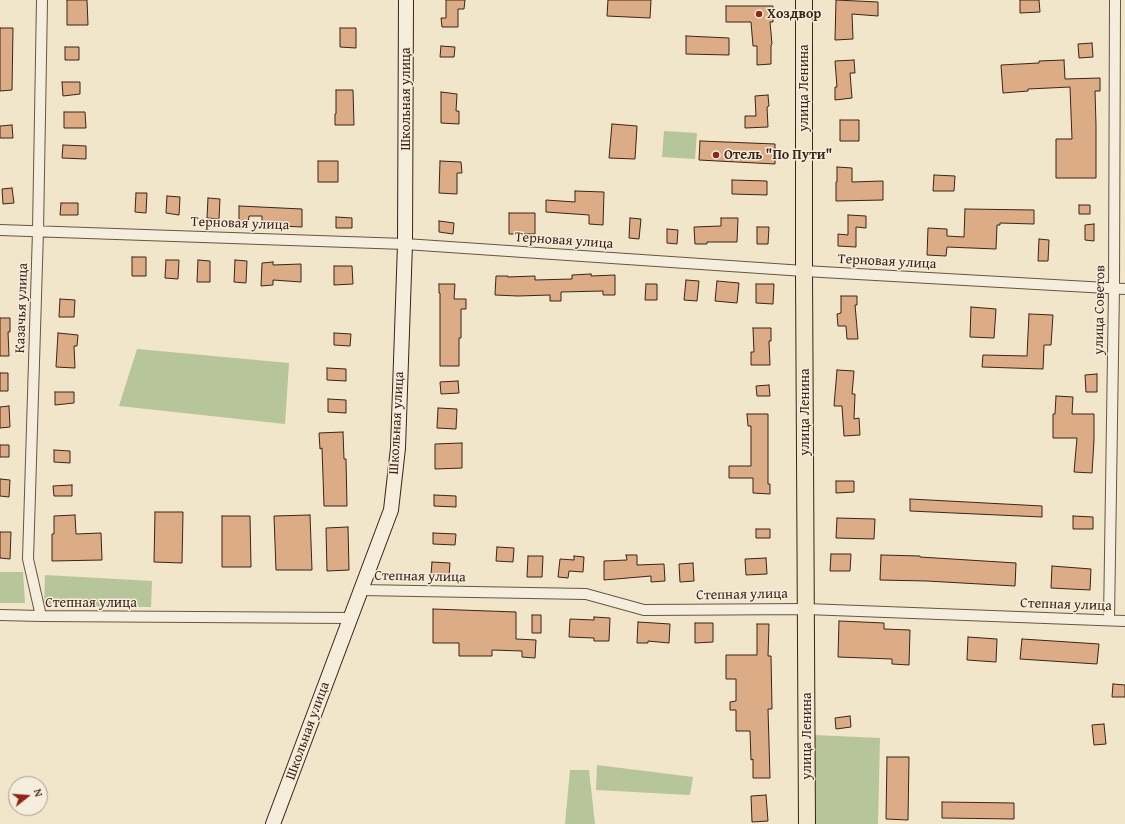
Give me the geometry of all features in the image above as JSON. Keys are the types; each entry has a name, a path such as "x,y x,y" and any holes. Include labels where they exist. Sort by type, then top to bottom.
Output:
{"main road":[{"name":"улица Ленина","path":"804,0 807,824"}],"street":[{"name":"Казачья улица","path":"40,616 28,559 38,231 42,0"},
{"name":"Школьная улица","path":"273,824 392,502 398,448 404,244 406,0"},
{"name":"улица Советов","path":"1109,620 1114,288 1115,0"},
{"name":"Терновая улица","path":"0,230 404,244 804,271 1125,289"},
{"name":"Степная улица","path":"360,590 586,594 644,610 806,608 1125,621"},
{"name":"Степная улица","path":"0,615 350,618"}],"green space":[{"path":"664,131 697,133 695,159 662,157"},
{"path":"137,349 289,363 285,424 119,406"},
{"path":"0,572 23,572 25,603 0,603"},
{"path":"45,575 152,581 151,607 44,606"},
{"path":"813,735 880,738 878,824 814,824"},
{"path":"597,765 693,777 690,795 596,790"},
{"path":"570,770 589,770 595,824 565,824"}],"building":[{"path":"67,0 87,0 88,25 67,25"},
{"path":"446,0 465,0 464,9 458,9 458,27 442,27 441,18 446,18"},
{"path":"608,0 651,0 650,18 607,16"},
{"path":"836,0 878,2 878,16 852,14 853,39 835,40"},
{"path":"1020,0 1039,0 1040,12 1020,13"},
{"path":"726,6 773,6 773,22 770,22 772,44 771,64 757,65 757,46 753,46 751,22 726,22"},
{"path":"0,28 13,28 12,90 0,91"},
{"path":"340,28 356,28 356,48 340,47"},
{"path":"686,36 729,38 729,55 686,54"},
{"path":"1092,43 1093,57 1079,58 1078,44"},
{"path":"441,46 455,47 454,57 440,57"},
{"path":"65,47 79,47 79,60 65,60"},
{"path":"854,60 855,73 850,73 852,98 835,100 835,87 837,87 835,61"},
{"path":"1064,60 1065,79 1100,78 1100,91 1095,91 1096,178 1056,178 1056,139 1072,139 1070,87 1028,89 1028,91 1003,93 1001,65"},
{"path":"62,82 80,82 80,94 63,96"},
{"path":"336,90 353,90 354,125 335,125"},
{"path":"441,92 457,94 456,111 459,111 459,124 441,123"},
{"path":"768,95 768,127 745,128 745,116 756,116 755,96"},
{"path":"64,112 85,112 86,128 64,128"},
{"path":"840,120 859,120 859,141 840,141"},
{"path":"612,124 637,126 635,159 609,158"},
{"path":"12,125 13,138 0,138 0,126"},
{"path":"700,141 775,144 775,164 699,160"},
{"path":"63,145 86,146 86,159 62,158"},
{"path":"318,161 338,161 338,182 318,182"},
{"path":"440,161 461,162 462,173 457,173 457,194 439,193"},
{"path":"837,167 852,168 852,182 883,181 883,200 836,201"},
{"path":"934,175 955,176 954,191 933,191"},
{"path":"732,180 767,181 767,195 732,194"},
{"path":"12,188 14,203 3,204 2,189"},
{"path":"575,191 604,192 603,225 589,224 589,215 546,212 546,200 575,202"},
{"path":"136,193 147,193 146,213 135,212"},
{"path":"167,196 180,197 179,215 166,213"},
{"path":"208,198 220,199 219,219 207,218"},
{"path":"61,203 78,203 78,215 60,215"},
{"path":"1079,205 1090,205 1090,214 1079,214"},
{"path":"239,206 302,209 302,227 262,225 262,216 249,216 248,224 239,224"},
{"path":"965,209 1034,210 1034,224 1000,223 1000,225 997,225 996,249 947,247 946,256 927,255 928,228 947,229 947,236 964,237"},
{"path":"509,213 535,213 535,234 509,234"},
{"path":"848,215 866,216 866,228 856,227 856,247 838,246 838,234 848,235"},
{"path":"336,217 352,218 352,228 336,228"},
{"path":"630,218 641,219 639,239 629,238"},
{"path":"721,218 738,218 737,242 707,242 707,244 695,244 694,227 721,226"},
{"path":"439,221 454,223 453,234 439,232"},
{"path":"1094,224 1094,241 1085,240 1085,225"},
{"path":"757,227 769,227 768,244 757,244"},
{"path":"667,229 678,230 677,244 667,243"},
{"path":"1039,239 1049,240 1048,261 1038,261"},
{"path":"132,257 146,257 146,276 132,276"},
{"path":"166,260 179,260 178,279 165,278"},
{"path":"198,260 210,261 210,282 197,282"},
{"path":"235,260 247,261 246,283 234,282"},
{"path":"273,262 273,265 301,264 301,282 273,280 273,285 261,286 262,263"},
{"path":"334,266 352,266 353,284 334,285"},
{"path":"591,274 591,276 615,275 615,295 603,295 603,291 561,292 561,301 550,301 550,295 495,295 496,276 535,276 535,280 572,279 572,275"},
{"path":"686,280 699,281 697,301 684,300"},
{"path":"717,281 739,283 737,303 715,301"},
{"path":"439,284 455,284 454,299 466,299 466,309 461,309 459,366 440,366"},
{"path":"646,284 657,284 657,300 645,300"},
{"path":"756,284 774,284 773,304 756,303"},
{"path":"841,296 857,296 857,305 855,305 858,339 847,339 846,326 838,326 837,314 841,313"},
{"path":"60,299 75,300 74,317 59,317"},
{"path":"971,307 996,309 994,338 970,337"},
{"path":"1029,314 1053,315 1051,345 1044,345 1043,369 982,367 983,355 1027,356"},
{"path":"0,318 10,318 10,332 8,332 9,356 0,356"},
{"path":"753,328 771,328 771,341 769,341 770,365 751,365 751,352 754,352"},
{"path":"58,333 78,335 77,346 74,346 75,368 56,367"},
{"path":"334,333 351,334 350,346 334,345"},
{"path":"327,368 346,369 346,381 327,380"},
{"path":"837,370 854,371 852,394 855,394 854,419 859,418 860,435 844,436 842,406 834,406"},
{"path":"0,373 8,373 8,391 0,391"},
{"path":"1097,374 1097,392 1086,392 1085,375"},
{"path":"458,381 459,393 441,394 440,382"},
{"path":"769,385 770,396 757,396 756,386"},
{"path":"55,392 74,392 74,403 55,405"},
{"path":"1056,396 1073,397 1072,414 1094,414 1092,473 1074,472 1077,438 1053,438 1053,414 1055,414"},
{"path":"328,399 346,400 346,413 328,412"},
{"path":"9,406 10,427 0,428 0,407"},
{"path":"438,408 457,409 456,429 437,428"},
{"path":"747,414 768,414 768,484 770,484 770,494 753,493 753,478 729,478 729,466 751,466 751,426 748,426"},
{"path":"343,432 344,459 346,459 347,506 324,506 322,448 320,449 319,433"},
{"path":"462,443 462,468 435,469 435,444"},
{"path":"0,445 9,445 9,457 0,457"},
{"path":"54,450 70,451 70,463 54,462"},
{"path":"0,479 10,480 9,497 0,496"},
{"path":"836,481 854,481 854,492 836,493"},
{"path":"72,485 72,496 54,496 53,486"},
{"path":"434,495 456,496 456,507 434,506"},
{"path":"910,499 1042,506 1042,517 910,511"},
{"path":"155,512 183,512 182,563 154,562"},
{"path":"75,515 76,534 101,533 102,560 52,561 54,516"},
{"path":"310,515 312,570 276,570 274,516"},
{"path":"222,516 250,516 251,567 222,567"},
{"path":"1073,516 1093,517 1093,529 1073,529"},
{"path":"837,518 875,519 874,539 836,538"},
{"path":"348,527 349,570 327,571 326,528"},
{"path":"756,529 770,529 770,538 756,538"},
{"path":"0,532 11,532 10,559 0,558"},
{"path":"433,533 456,534 455,545 433,544"},
{"path":"497,547 514,548 513,562 496,561"},
{"path":"831,554 851,554 850,571 830,571"},
{"path":"626,555 637,555 637,565 664,564 665,581 651,582 651,576 604,580 604,561 627,560"},
{"path":"881,555 920,556 1016,563 1015,586 880,580"},
{"path":"528,556 543,556 542,577 527,577"},
{"path":"574,556 584,557 583,572 569,571 568,578 558,577 560,559 574,560"},
{"path":"766,558 767,574 746,575 745,559"},
{"path":"432,562 450,563 449,576 431,575"},
{"path":"693,563 694,581 680,582 679,564"},
{"path":"1052,566 1091,569 1090,590 1051,588"},
{"path":"433,609 516,612 516,639 536,640 535,658 522,657 522,651 492,650 492,656 459,656 459,643 433,643"},
{"path":"532,615 541,615 541,633 532,633"},
{"path":"594,617 610,618 609,641 594,641 594,638 569,637 570,619 594,620"},
{"path":"839,621 884,623 884,629 910,630 909,665 892,664 892,659 838,657"},
{"path":"638,622 670,624 669,643 648,641 648,643 637,643"},
{"path":"695,623 713,623 713,642 695,643"},
{"path":"757,624 769,624 768,656 771,656 772,709 768,709 770,778 753,778 753,759 751,760 750,731 736,731 736,710 730,710 730,702 736,701 736,679 726,679 726,655 757,655"},
{"path":"968,637 997,639 996,662 967,660"},
{"path":"1022,639 1099,644 1097,664 1020,659"},
{"path":"1113,684 1125,685 1125,697 1112,697"},
{"path":"850,716 851,727 836,729 835,718"},
{"path":"1104,724 1106,744 1094,745 1092,725"},
{"path":"887,757 909,757 908,820 886,819"},
{"path":"766,795 768,821 752,822 751,796"},
{"path":"942,802 1014,803 1014,819 942,818"}],"place":[{"name":"Хоздвор","path":"759,14"},
{"name":"Отель \"По Пути\"","path":"716,155"}]}
